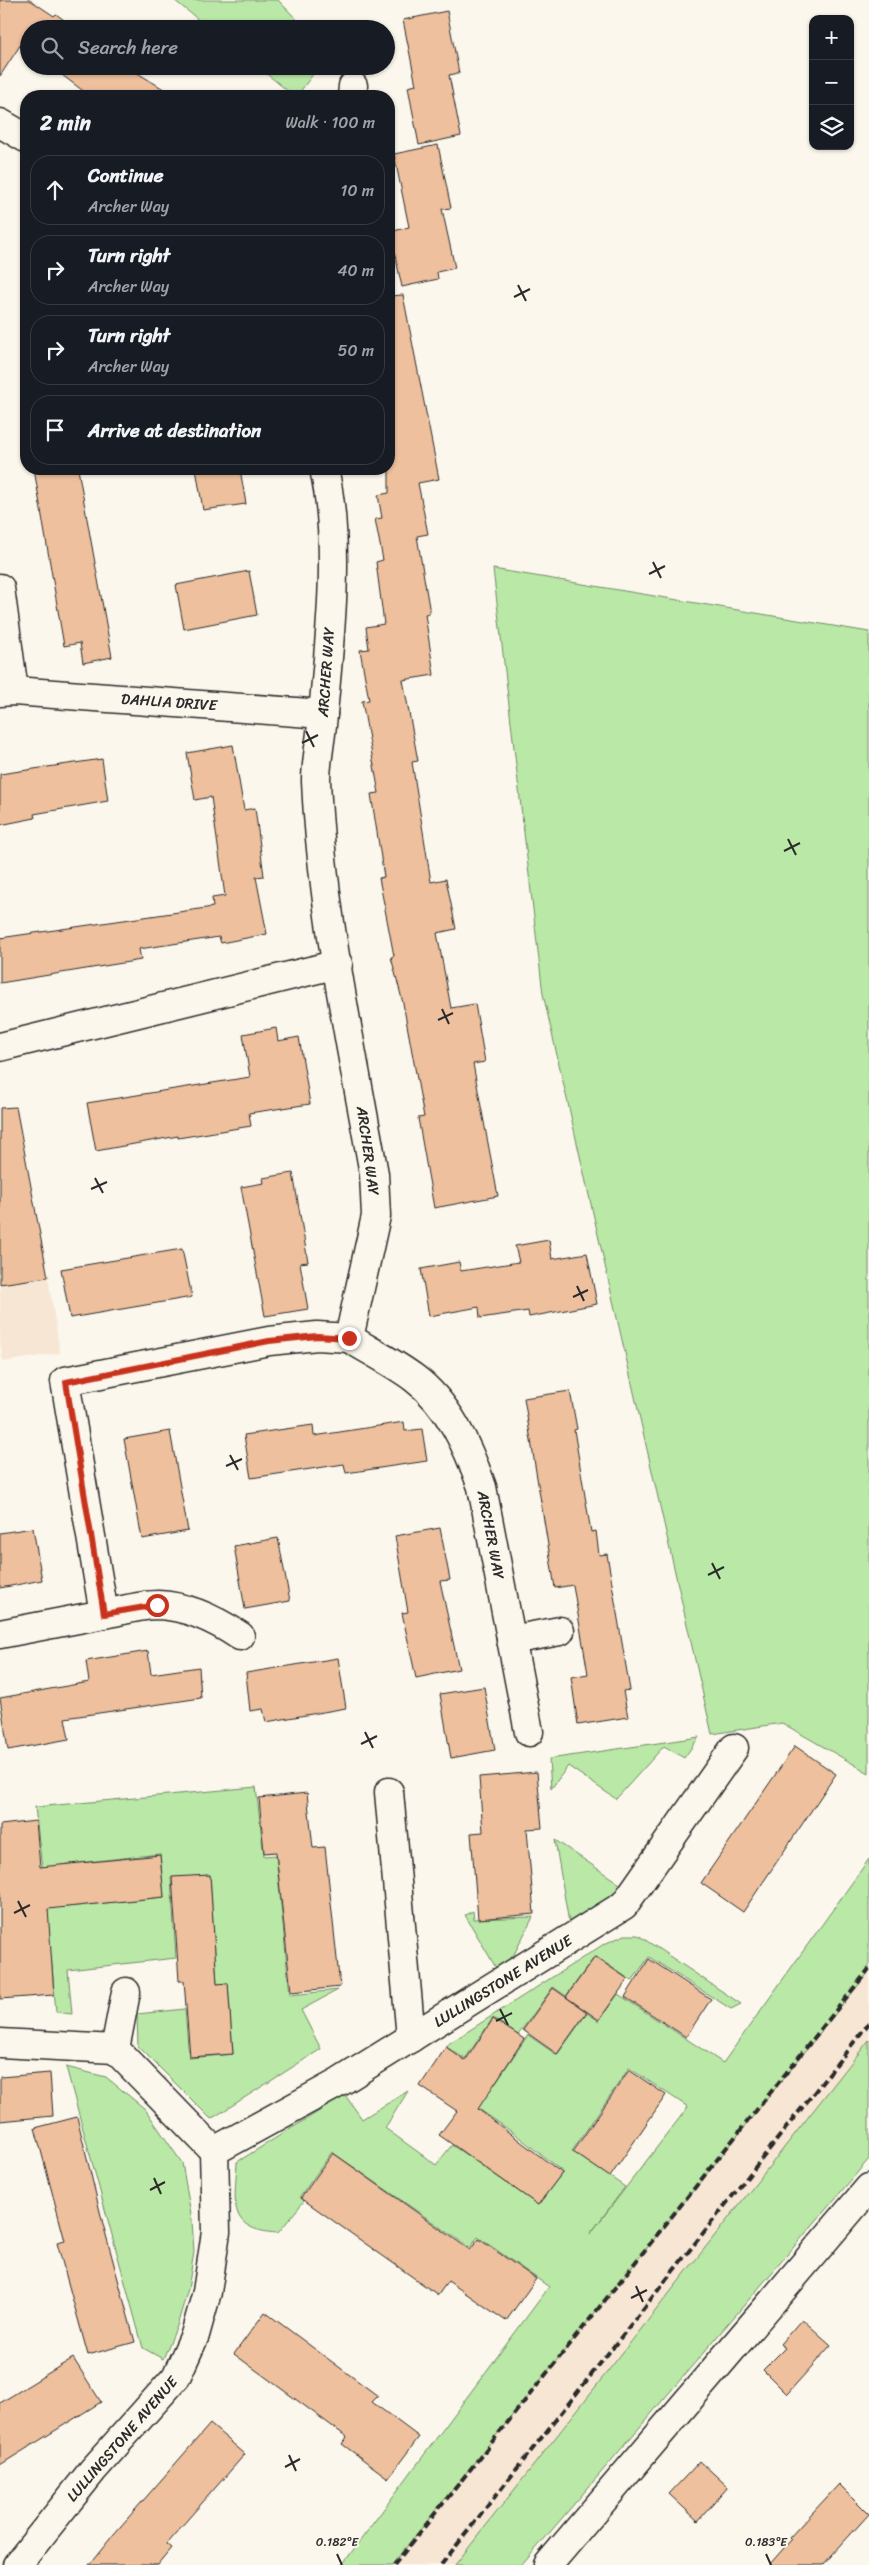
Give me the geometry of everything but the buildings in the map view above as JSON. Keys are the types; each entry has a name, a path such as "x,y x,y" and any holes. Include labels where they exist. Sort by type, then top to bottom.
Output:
{"street":[{"path":"0,123 20,135"},
{"name":"ARCHER WAY","path":"325,475 330,494 332,582 324,714 316,779 324,869 338,964 374,1174 376,1216 349,1338"},
{"name":"DAHLIA DRIVE","path":"0,588 7,692 324,714"},
{"path":"0,1047 338,964"},
{"name":"ARCHER WAY","path":"104,1614 66,1382 269,1341 317,1336 349,1338 415,1378 440,1404 471,1454 482,1487 529,1732"},
{"path":"0,1634 157,1605 180,1608 201,1615 223,1624 240,1636"},
{"path":"511,1640 560,1631"},
{"name":"LULLINGSTONE AVENUE","path":"11,2561 176,2377 195,2335 208,2292 216,2232 214,2151 340,2082 624,1905 734,1748"},
{"path":"389,1792 411,2038"},
{"path":"115,2049 126,1992"},
{"path":"0,2043 115,2049 214,2151"},
{"path":"548,2565 869,2188"}],"shaded area":[{"path":"43,1245 60,1353 3,1362 0,1342 0,1253"},
{"path":"869,1859 869,2159 522,2565 342,2565 625,2187 723,2063"}],"green space":[{"path":"174,0 278,0 297,20 199,20"},
{"path":"268,75 312,75 301,90 287,90"},
{"path":"493,569 869,632 869,1773 782,1723 712,1734 543,994"},
{"path":"699,1737 684,1758 664,1746 616,1799 568,1766 551,1789 549,1759"},
{"path":"256,1787 264,1856 276,1855 290,1995 338,1990 301,2010 321,2049 211,2119 138,2046 137,2014 185,2009 189,2058 233,2054 228,1983 217,1984 210,1875 171,1878 176,1958 68,1970 72,2014 56,2012 51,1955 25,1955 43,1877 35,1807","holes":["160,1854 164,1897 65,1907 61,1865"]},
{"path":"555,1840 629,1890 571,1935"},
{"path":"869,1859 869,1972 392,2565 342,2565 549,2287 478,2237 470,2248 332,2152 300,2197 304,2201 278,2233 261,2231 249,2226 237,2212 235,2190 237,2162 345,2095 362,2119 408,2091 385,2128 436,2165 452,2145 538,2205 563,2172 515,2134 463,2098 481,2071 496,2082 528,2035 557,2055 587,2013 599,2021 618,1994 723,2063","holes":["629,2068 688,2107 590,2234 625,2187 572,2151"]},
{"path":"473,1911 474,1919 533,1917 502,1978 465,1915"},
{"path":"625,1935 638,1935 741,2004 731,2009 649,1957 632,1981 595,1956 566,1996 553,1987 518,2035 493,2018 465,2059 445,2046 604,1944"},
{"path":"869,2040 869,2159 522,2565 455,2565"},
{"path":"66,2067 106,2077 145,2109 182,2163 192,2220 194,2252 188,2289 177,2326 163,2359 143,2348"}],"railway":[{"path":"394,2565 869,1969"},
{"path":"441,2565 869,2023"}],"route":[{"path":"157,1605 104,1614 66,1382 269,1341 317,1336 349,1338"}]}
